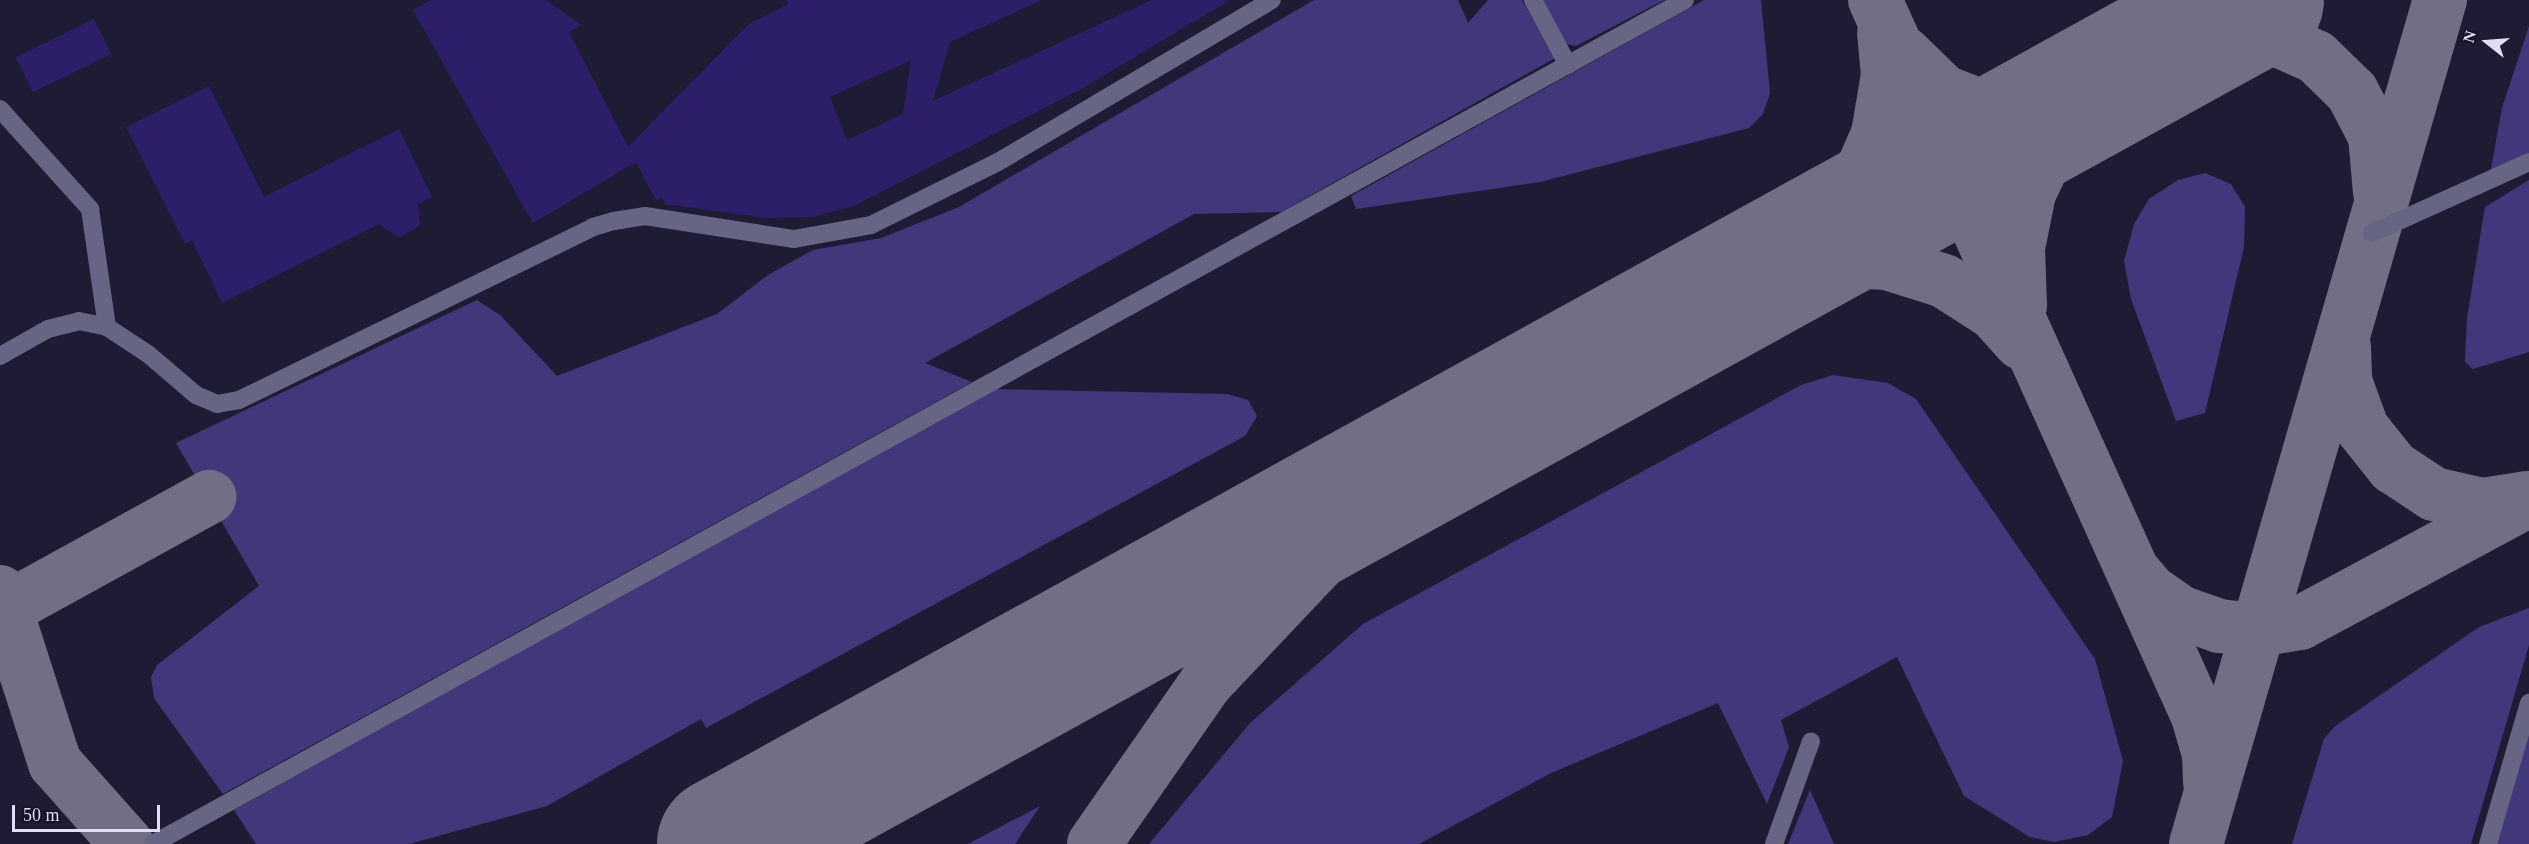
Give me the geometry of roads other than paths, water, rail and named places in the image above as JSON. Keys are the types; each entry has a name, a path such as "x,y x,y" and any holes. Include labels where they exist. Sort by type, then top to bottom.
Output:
{"lane":[{"path":"0,356 48,329 79,321 107,327 148,354 196,395 217,404 239,400 593,227 614,221 645,216 794,239 871,225 998,162 1272,0"},
{"path":"1533,0 1568,64"},
{"path":"153,844 1685,0"},
{"path":"0,109 90,209 107,327"},
{"path":"2372,233 2529,162"},
{"path":"2488,844 2529,703"},
{"path":"1774,844 1811,741"}]}
